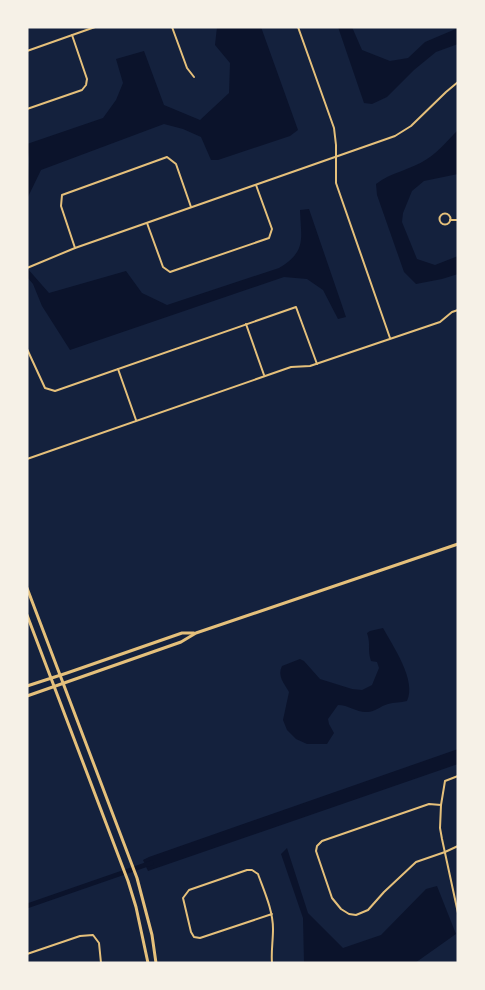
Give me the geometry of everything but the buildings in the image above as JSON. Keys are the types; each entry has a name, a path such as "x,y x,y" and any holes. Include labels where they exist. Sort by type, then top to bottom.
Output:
{"main road":[{"path":"27,696 181,642 196,633 458,548"},
{"path":"27,588 132,863 152,934 156,963"},
{"path":"27,615 128,880 148,963"},
{"path":"27,686 182,633 196,633"}],"street":[{"path":"27,51 95,27"},
{"path":"172,27 187,68 194,77"},
{"path":"298,27 334,128 336,183 390,338"},
{"path":"27,109 82,90 86,85 87,79 72,35"},
{"path":"28,267 75,248 395,135 411,126 458,82"},
{"path":"75,248 61,206 62,195 167,157 176,165 191,207"},
{"path":"147,223 163,267 170,273 269,238 272,229 256,185"},
{"path":"450,220 458,220"},
{"path":"27,350 45,388 55,391 296,307 317,364"},
{"path":"27,459 291,367 317,364 440,322 458,310"},
{"path":"246,324 265,376"},
{"path":"118,369 136,421"},
{"path":"458,776 445,781 440,828 458,913"},
{"path":"441,805 429,804 322,841 316,851 332,898 341,909 356,915 368,910 416,861 458,846"},
{"path":"272,914 200,938 194,937 183,898 189,890 247,870 258,874 272,914 272,963"},
{"path":"27,954 93,934 99,943 101,963"}],"water":[{"path":"217,27 261,27 298,130 290,136 218,160 211,160 201,137 164,124 41,170 27,199 29,162 27,144 103,118 116,100 123,83 116,59 144,51 164,105 200,120 229,93 230,63 215,45"},
{"path":"338,27 352,27 362,50 390,61 408,58 425,42 458,28 458,44 436,52 387,97 372,104 364,103"},
{"path":"458,130 458,174 424,181 412,191 403,213 402,222 417,259 435,265 458,256 458,274 416,284 404,272 377,195 376,184 427,159"},
{"path":"309,209 346,317 338,319 323,290 307,279 284,277 70,350 27,277 27,268 49,293 126,271 142,293 167,305 279,268 288,262 298,250 300,243 300,210"},
{"path":"383,628 406,674 409,684 407,701 388,704 369,712 338,705 328,719 334,733 327,744 307,744 296,739 287,730 283,720 289,692 281,676 282,666 300,659 320,679 362,690 372,685 379,668 377,662 371,661 367,633"},
{"path":"458,749 458,764 148,871 143,860 149,857"},
{"path":"287,848 308,913 343,948 381,935 426,889 437,886 456,934 415,963 304,963 303,918 281,854"}],"waterway":[{"path":"27,906 151,863"}]}
